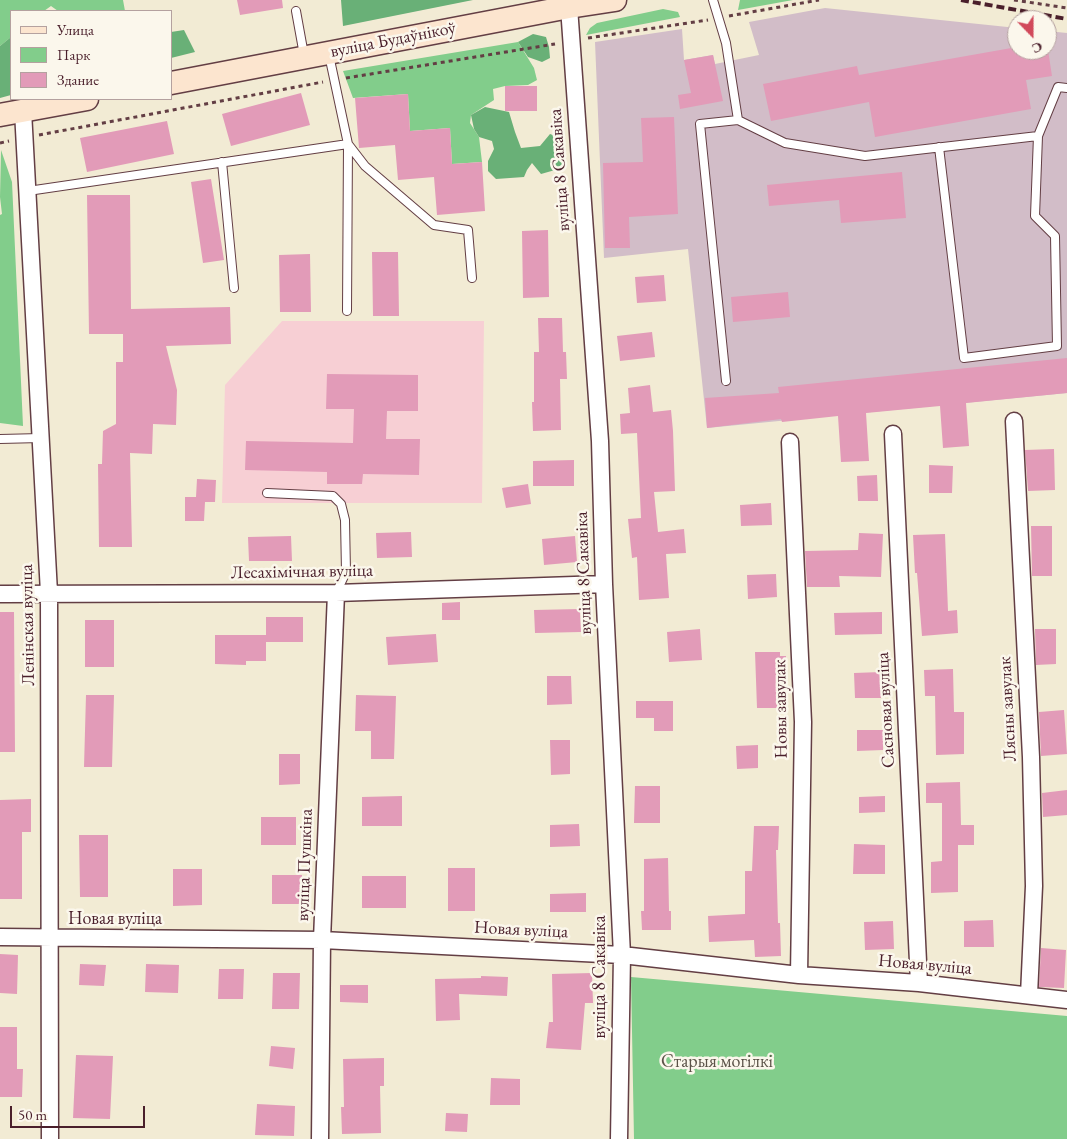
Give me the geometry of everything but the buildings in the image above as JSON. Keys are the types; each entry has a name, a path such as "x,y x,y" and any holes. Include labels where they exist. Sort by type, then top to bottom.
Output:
{"main road":[{"name":"вуліца Будаўнікоў","path":"172,83 569,7 615,0"},
{"path":"0,115 82,100"}],"street":[{"name":"вуліца 8 Сакавіка","path":"569,7 600,441 604,584 622,955 619,1139"},
{"name":"Ленінская вуліца","path":"23,111 49,594 50,1139"},
{"name":"Лясны завулак","path":"1014,421 1031,757 1034,886 1029,994"},
{"name":"Сасновая вуліца","path":"893,434 919,983"},
{"name":"Новы завулак","path":"790,442 803,722 799,975"},
{"name":"Лесахімічная вуліца","path":"0,594 336,593 604,584"},
{"name":"вуліца Пушкіна","path":"320,1139 322,940 336,593"},
{"name":"Новая вуліца","path":"0,937 322,940 622,955 799,975 919,983 1029,994 1067,1000"}],"lane":[{"path":"713,0 730,60 738,120"},
{"path":"296,11 305,57"},
{"path":"328,53 348,144 347,311"},
{"path":"939,147 964,358 1057,346 1054,236 1035,216 1038,136 1058,87 1067,88"},
{"path":"726,381 700,124 738,120 785,143 865,156 1038,136"},
{"path":"28,192 348,144"},
{"path":"348,144 365,166 434,225 468,230 472,278"},
{"path":"222,162 234,288"},
{"path":"0,439 41,438"},
{"path":"267,493 333,496 341,504 345,520 346,572 336,593"}],"path":[{"path":"0,143 334,80 819,0"},
{"path":"1014,0 1067,8"}],"shaded area":[{"path":"825,8 1007,27 1007,60 1057,60 1057,32 1067,33 1067,393 707,428 688,249 604,258 595,42 682,29 684,60 713,55 715,64 759,55 749,22"},
{"path":"282,321 484,321 482,503 222,503 225,385"}],"green space":[{"path":"0,0 123,0 125,10 57,10 51,6 45,10 10,10 10,38 0,46"},
{"path":"341,0 473,0 343,26"},
{"path":"740,0 793,0 738,10"},
{"path":"663,9 678,12 680,17 586,35 590,28 597,23"},
{"path":"184,30 195,52 172,58 172,32"},
{"path":"533,34 546,37 550,58 542,62 528,57 518,42"},
{"path":"10,38 10,95 0,98 0,46"},
{"path":"518,42 534,68 537,80 528,85 505,86 493,89 494,100 471,115 470,123 479,137 482,162 452,164 450,128 410,131 408,94 353,98 343,71"},
{"path":"485,107 509,112 521,148 540,146 550,134 563,139 564,163 555,170 541,174 532,163 524,177 496,179 488,171 488,161 494,149 492,141 479,137 474,129 471,115"},
{"path":"1,150 12,182 23,426 0,423"},
{"name":"Старыя могілкі","path":"631,977 1067,1016 1067,1139 634,1139"}],"railway":[{"path":"961,0 1067,19"}]}
